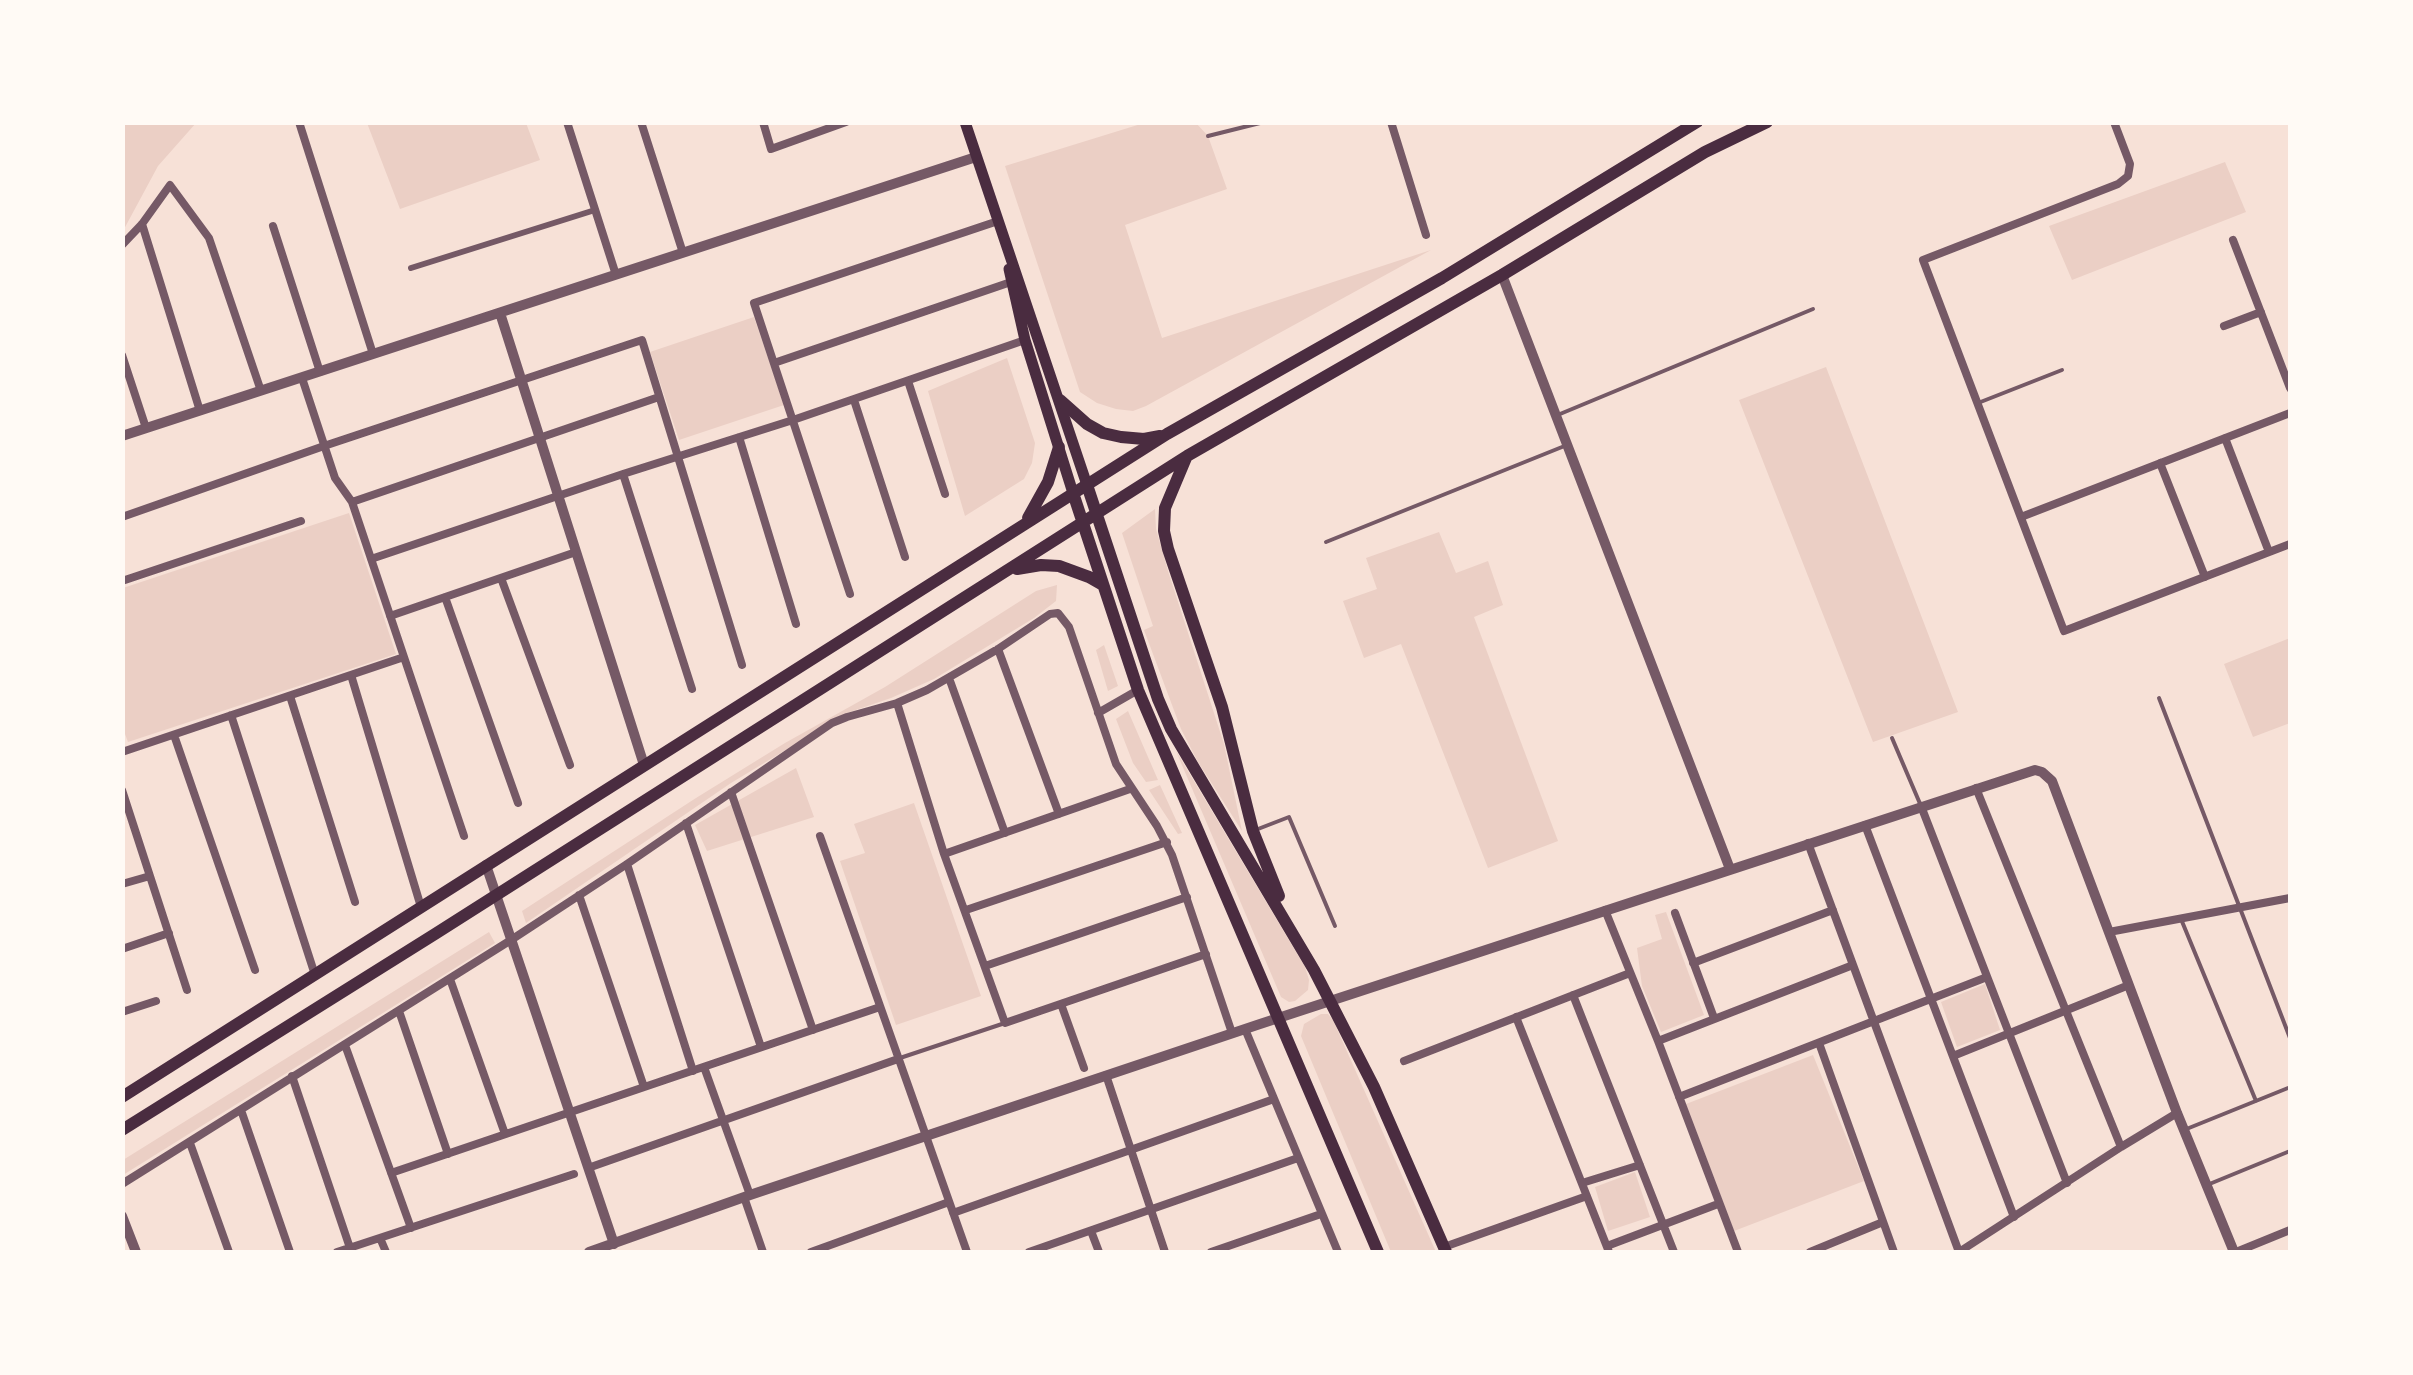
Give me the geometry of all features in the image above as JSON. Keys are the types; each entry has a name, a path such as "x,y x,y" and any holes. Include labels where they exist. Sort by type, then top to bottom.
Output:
{"main road":[{"path":"965,122 1170,728 1330,1000 1374,1087 1445,1250"},
{"path":"122,1098 1168,434 1442,278 1673,129 1697,122"},
{"path":"122,1130 1187,456 1502,275 1705,152 1767,122"},
{"path":"998,221 1024,340 1138,690 1378,1252"},
{"path":"1060,400 1086,424 1103,432 1144,439 1168,434"},
{"path":"1025,523 1048,482 1058,447"},
{"path":"1187,456 1169,496 1164,531 1222,707 1253,831 1298,940"},
{"path":"1006,573 1023,567 1058,566 1103,585"}],"street":[{"path":"299,122 373,354"},
{"path":"567,122 616,275"},
{"path":"642,122 684,253"},
{"path":"763,122 771,149 846,122"},
{"path":"1391,122 1426,235"},
{"path":"2114,122 2130,164 2128,176 2118,184 1922,260 2064,631 2290,544"},
{"path":"122,436 976,158"},
{"path":"122,245 170,185 210,238 261,391"},
{"path":"412,268 595,210"},
{"path":"850,594 754,303 998,221"},
{"path":"142,224 200,411"},
{"path":"273,226 320,372"},
{"path":"2233,240 2290,388"},
{"path":"1502,275 1730,869"},
{"path":"774,363 1012,282"},
{"path":"2224,326 2261,312"},
{"path":"500,313 644,766"},
{"path":"122,517 642,340 742,665"},
{"path":"371,559 1024,340"},
{"path":"122,355 146,428"},
{"path":"302,378 335,478 352,502 464,836"},
{"path":"908,381 945,494"},
{"path":"352,502 659,397"},
{"path":"854,400 905,557"},
{"path":"2020,517 2290,413"},
{"path":"738,438 796,624"},
{"path":"2225,438 2269,552"},
{"path":"2160,463 2205,577"},
{"path":"623,474 692,690"},
{"path":"122,581 301,521"},
{"path":"390,616 576,552"},
{"path":"501,578 570,765"},
{"path":"445,597 518,803"},
{"path":"122,1184 511,940 832,723 896,704 949,678 1050,614 1058,614 1069,627 1116,764 1166,842 1232,1033"},
{"path":"998,649 1059,814"},
{"path":"122,752 404,657"},
{"path":"351,675 421,907"},
{"path":"949,678 1005,832"},
{"path":"1098,713 1138,690"},
{"path":"290,696 355,902"},
{"path":"896,704 944,854 1005,1022 1206,954"},
{"path":"231,716 315,974"},
{"path":"174,735 255,970"},
{"path":"589,1252 615,1248 747,1196 2028,771 2042,772 2052,781 2177,1113 2235,1252 2290,1230"},
{"path":"1976,788 2121,1147"},
{"path":"944,854 1130,789"},
{"path":"731,792 813,1030"},
{"path":"123,796 188,990"},
{"path":"1922,806 2067,1183"},
{"path":"686,823 761,1047"},
{"path":"1865,824 2014,1217"},
{"path":"820,836 968,1252"},
{"path":"966,910 1166,842"},
{"path":"1808,844 1959,1252 2177,1113"},
{"path":"627,864 692,1070"},
{"path":"486,865 615,1248"},
{"path":"122,884 150,876"},
{"path":"579,895 644,1087"},
{"path":"985,966 1187,898"},
{"path":"2109,932 2290,898"},
{"path":"1605,910 1738,1252"},
{"path":"1693,962 1832,910"},
{"path":"1675,913 1714,1018"},
{"path":"122,948 169,934"},
{"path":"1658,1041 1853,965"},
{"path":"1404,1061 1630,972"},
{"path":"1679,1097 1987,977"},
{"path":"450,978 506,1134"},
{"path":"1953,1056 2128,984"},
{"path":"1573,995 1674,1252"},
{"path":"122,1012 156,1002"},
{"path":"1062,1004 1084,1068"},
{"path":"391,1173 880,1007"},
{"path":"399,1011 448,1154"},
{"path":"1516,1017 1608,1249 1718,1204"},
{"path":"1245,1029 1338,1252"},
{"path":"1818,1043 1894,1252"},
{"path":"345,1045 411,1228"},
{"path":"588,1168 898,1059"},
{"path":"704,1067 763,1252"},
{"path":"292,1076 350,1248"},
{"path":"1106,1076 1164,1252"},
{"path":"953,1213 1274,1099"},
{"path":"241,1110 290,1252"},
{"path":"190,1143 230,1252"},
{"path":"1034,1252 1298,1158"},
{"path":"1582,1184 1640,1165"},
{"path":"337,1252 574,1174"},
{"path":"1445,1250 1587,1196"},
{"path":"811,1252 950,1202"},
{"path":"1211,1252 1322,1214"},
{"path":"122,1216 136,1252"},
{"path":"1810,1252 1883,1222"},
{"path":"1091,1231 1098,1252"},
{"path":"380,1238 386,1252"}],"lane":[{"path":"1208,136 1264,122"},
{"path":"1556,415 1814,309"},
{"path":"1977,404 2062,370"},
{"path":"1326,542 1567,445"},
{"path":"2160,698 2290,1038"},
{"path":"1892,738 1922,806"},
{"path":"1253,831 1289,817 1335,926"},
{"path":"2181,919 2256,1102"},
{"path":"898,1059 1005,1022"},
{"path":"2184,1130 2288,1088"},
{"path":"2207,1186 2290,1150"}],"shaded area":[{"path":"123,122 196,123 158,166 123,231"},
{"path":"367,123 526,123 540,160 400,209"},
{"path":"1144,123 1196,123 1208,136 1227,189 1125,225 1162,338 1431,250 1146,406 1133,411 1097,403 1080,392 1005,166"},
{"path":"2225,162 2246,212 2072,280 2049,226"},
{"path":"754,317 784,405 679,440 650,352"},
{"path":"1007,358 1035,443 1032,463 1024,479 965,516 928,391"},
{"path":"1826,367 1958,712 1873,742 1739,400"},
{"path":"1155,509 1156,529 1168,571 1224,744 1242,831 1181,729 1144,630 1153,626 1122,533"},
{"path":"349,513 396,654 128,742 122,726 123,588"},
{"path":"1439,532 1456,573 1488,561 1503,605 1474,617 1558,841 1488,868 1401,644 1364,658 1343,601 1377,589 1366,558"},
{"path":"1057,585 1056,601 1034,618 934,679 847,713 731,783 526,923 522,911 696,798 885,687 1036,591"},
{"path":"2290,638 2290,723 2253,737 2224,664"},
{"path":"1104,645 1118,686 1108,691 1096,650"},
{"path":"1128,711 1158,780 1146,782 1133,763 1116,719"},
{"path":"1176,751 1305,967 1308,990 1295,1001 1281,997"},
{"path":"796,768 814,817 707,851 695,825"},
{"path":"1160,785 1182,833 1178,834 1149,790"},
{"path":"914,803 981,996 896,1025 840,861 865,853 854,824"},
{"path":"1666,912 1704,1015 1661,1032 1642,986 1637,948 1662,939 1655,915"},
{"path":"489,932 495,943 123,1175 123,1160"},
{"path":"1985,984 2000,1030 1957,1047 1941,1002"},
{"path":"1328,1014 1333,1020 1436,1252 1391,1252 1301,1036 1304,1024"},
{"path":"1813,1055 1864,1181 1734,1231 1686,1104"},
{"path":"1635,1172 1650,1217 1608,1231 1595,1187"}]}
